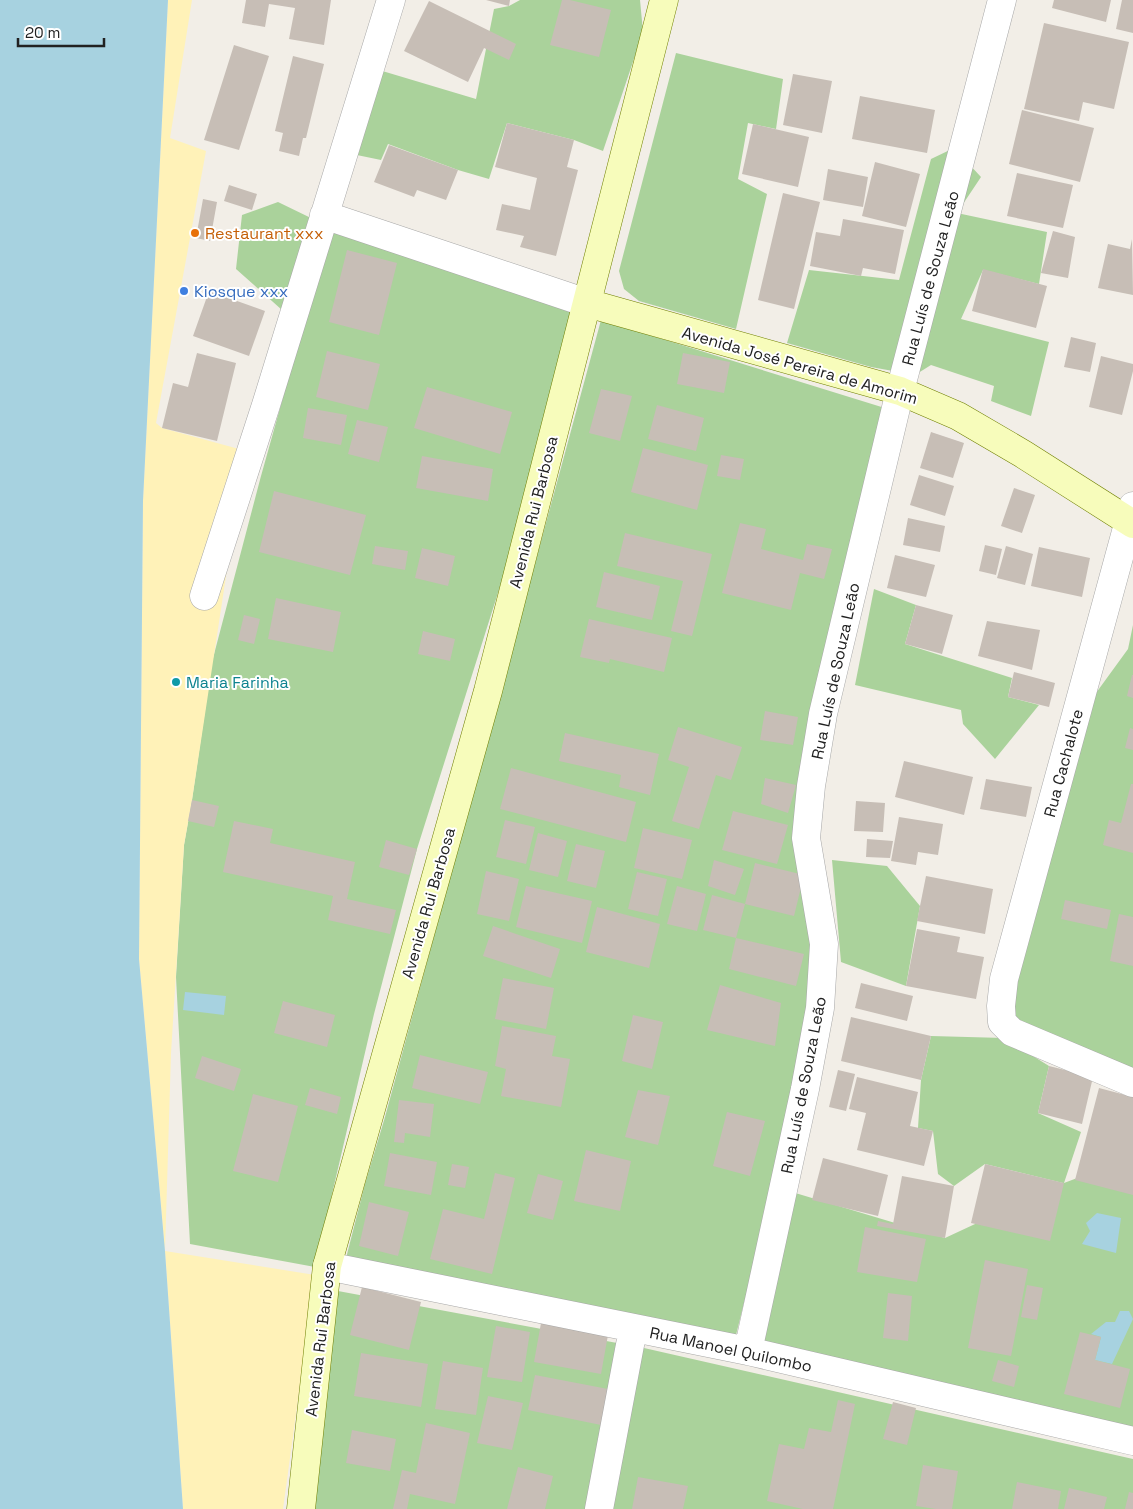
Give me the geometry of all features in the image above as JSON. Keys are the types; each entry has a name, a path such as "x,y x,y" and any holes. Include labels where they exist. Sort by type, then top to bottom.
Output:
{"street":[{"path":"204,596 266,405 391,0"},
{"name":"Avenida Rui Barbosa","path":"301,1509 327,1266 488,691 664,0"},
{"name":"Rua Luís de Souza Leão","path":"748,1351 805,1089 820,1008 824,944 806,838 811,786 823,714 900,391 1002,0"},
{"path":"324,214 587,303"},
{"name":"Avenida José Pereira de Amorim","path":"587,303 900,391 958,416 1132,517"},
{"name":"Rua Cachalote","path":"1132,517 1004,979 1001,1006 1002,1022 1012,1032 1133,1083"},
{"name":"Rua Manoel Quilombo","path":"327,1266 748,1351 1133,1441"},
{"path":"599,1509 633,1329"}],"green space":[{"path":"520,0 640,0 643,32 603,151 574,140 507,123 489,179 458,170 388,144 381,160 352,154 379,70 476,99 494,9 509,6"},
{"path":"676,53 783,79 776,129 748,123 738,179 767,194 736,329 639,301 624,289 619,271"},
{"path":"954,148 981,177 957,213 1047,232 1039,284 983,270 961,319 1049,342 1031,416 991,401 994,386 931,365 915,375 871,367 787,343 809,270 899,280 931,159"},
{"path":"278,202 313,219 282,310 236,269 242,215"},
{"path":"331,226 579,310 509,558 417,849 374,1014 315,1267 190,1244 176,977 184,845 212,662 261,476"},
{"path":"601,320 888,409 803,780 815,957 801,1074 735,1339 345,1262"},
{"path":"874,589 916,605 905,644 1012,678 1008,697 1039,705 995,759 963,724 961,710 855,685"},
{"path":"1133,625 1133,1085 1013,1019 1018,960 1088,704 1128,649"},
{"path":"832,860 887,866 920,906 906,986 841,962"},
{"path":"931,1036 1004,1038 1049,1066 1038,1113 1081,1132 1064,1183 1133,1157 1133,1436 760,1348 792,1192 945,1238 1063,1183 985,1164 954,1186 938,1174 933,1131 918,1128 921,1080"},
{"path":"338,1291 644,1348 1133,1459 1133,1509 290,1509"}],"sand":[{"name":"Maria Farinha","path":"168,0 192,0 170,138 206,151 156,423 162,428 250,452 240,484 184,845 171,1053 165,1251 139,959 143,501"},
{"path":"165,1251 315,1275 283,1509 183,1509"}],"water":[{"path":"0,0 168,0 143,501 139,959 165,1251 183,1509 0,1509"},
{"path":"185,992 226,996 224,1015 183,1010"},
{"path":"1097,1213 1121,1218 1116,1253 1082,1244 1090,1231 1086,1223"},
{"path":"1120,1311 1129,1311 1133,1319 1112,1364 1095,1360 1101,1337 1091,1334 1106,1322 1115,1322"}],"building":[{"path":"246,0 331,0 324,45 289,39 295,8 269,4 265,27 242,23"},
{"path":"486,0 510,0 509,6"},
{"path":"562,0 570,0 611,10 599,57 550,45"},
{"path":"1054,0 1111,0 1106,22 1052,8"},
{"path":"1122,0 1133,0 1133,33 1116,29"},
{"path":"429,1 516,44 509,60 484,48 468,82 404,51"},
{"path":"1044,23 1129,42 1114,109 1083,102 1079,121 1024,109"},
{"path":"234,45 269,56 239,150 204,140"},
{"path":"293,56 324,64 306,138 303,138 299,156 279,151 283,133 275,131"},
{"path":"793,74 832,81 822,133 783,125"},
{"path":"860,96 935,110 927,153 852,139"},
{"path":"1022,110 1094,128 1080,182 1009,164"},
{"path":"507,123 574,140 567,167 578,170 556,256 520,247 524,236 496,230 502,204 530,210 537,178 495,167"},
{"path":"753,124 809,137 798,187 742,174"},
{"path":"389,145 458,170 446,200 417,190 414,197 374,182"},
{"path":"875,162 920,174 906,227 862,216"},
{"path":"828,169 868,177 863,207 823,200"},
{"path":"1017,173 1073,185 1063,228 1007,216"},
{"path":"229,185 257,194 252,210 224,201"},
{"path":"783,193 820,202 794,309 758,300"},
{"path":"203,199 217,202 210,241 196,238"},
{"path":"843,219 904,230 895,274 863,268 861,276 810,266 816,232 840,236"},
{"path":"1053,231 1075,237 1068,278 1041,273"},
{"path":"1132,239 1133,295 1098,288 1108,244 1130,249"},
{"path":"347,250 397,263 379,335 329,322"},
{"path":"983,269 1047,286 1036,328 972,311"},
{"path":"209,291 265,311 249,356 193,336"},
{"path":"1071,337 1096,343 1090,372 1064,367"},
{"path":"327,351 380,364 368,410 316,397"},
{"path":"197,353 236,363 217,441 162,428 173,383 188,387"},
{"path":"683,353 730,362 724,393 677,384"},
{"path":"1101,356 1133,364 1122,415 1089,407"},
{"path":"427,387 512,412 500,454 414,428"},
{"path":"601,389 632,396 620,441 589,433"},
{"path":"657,405 704,418 696,451 648,439"},
{"path":"308,408 347,415 341,445 303,438"},
{"path":"357,420 388,427 379,462 348,454"},
{"path":"931,432 964,443 953,478 920,468"},
{"path":"643,448 708,465 697,510 631,492"},
{"path":"721,455 744,459 740,480 717,476"},
{"path":"422,456 493,469 488,501 416,488"},
{"path":"919,475 954,486 945,516 910,505"},
{"path":"1014,488 1035,495 1022,533 1001,526"},
{"path":"274,491 366,515 350,575 259,552"},
{"path":"908,518 945,526 940,552 903,545"},
{"path":"740,523 766,529 761,549 803,560 807,544 832,549 824,579 800,573 791,610 722,593"},
{"path":"625,533 712,554 692,636 671,631 683,581 617,566"},
{"path":"985,545 1002,549 996,575 979,571"},
{"path":"375,546 408,551 405,570 372,564"},
{"path":"1006,546 1033,554 1025,585 997,578"},
{"path":"1039,547 1090,558 1082,597 1031,586"},
{"path":"422,548 455,556 448,586 415,578"},
{"path":"895,555 935,565 926,597 887,588"},
{"path":"604,572 660,586 652,620 596,607"},
{"path":"276,598 341,612 333,652 268,639"},
{"path":"916,605 953,615 942,654 905,644"},
{"path":"244,615 260,619 254,644 238,640"},
{"path":"589,619 672,638 664,672 610,659 609,663 580,657"},
{"path":"987,621 1040,630 1032,670 978,656"},
{"path":"423,631 455,639 450,661 418,654"},
{"path":"1014,672 1055,683 1049,707 1008,697"},
{"path":"1133,675 1133,698 1127,696"},
{"path":"765,711 798,717 793,745 760,740"},
{"path":"678,727 742,747 731,780 716,775 699,829 672,821 689,767 668,760"},
{"path":"1130,728 1133,729 1133,750 1125,748"},
{"path":"565,733 659,754 650,795 619,787 621,775 559,761"},
{"path":"904,761 973,777 964,815 895,797"},
{"path":"511,768 636,802 626,842 500,809"},
{"path":"765,778 796,785 788,813 761,804"},
{"path":"986,779 1032,787 1026,817 980,809"},
{"path":"1131,784 1133,784 1133,853 1103,845 1109,820 1121,823"},
{"path":"192,800 219,806 214,827 188,821"},
{"path":"856,801 885,803 883,832 854,831"},
{"path":"733,811 788,825 777,864 722,850"},
{"path":"899,817 943,824 938,855 918,852 916,865 891,861"},
{"path":"505,820 535,827 526,864 496,857"},
{"path":"234,821 273,829 270,843 355,862 347,899 396,910 390,934 328,920 333,896 223,872"},
{"path":"643,828 692,840 682,879 634,868"},
{"path":"538,833 567,841 558,877 529,870"},
{"path":"867,839 893,841 890,858 866,857"},
{"path":"386,840 417,849 409,875 379,867"},
{"path":"576,844 605,851 596,888 567,881"},
{"path":"714,860 744,869 735,895 708,886"},
{"path":"755,863 804,875 794,916 745,904"},
{"path":"486,871 519,879 509,921 477,914"},
{"path":"637,872 667,879 658,916 628,909"},
{"path":"926,876 993,889 985,934 917,921"},
{"path":"526,886 592,901 582,943 516,927"},
{"path":"677,886 706,894 697,931 667,924"},
{"path":"712,895 745,904 736,938 703,930"},
{"path":"1065,900 1111,910 1107,929 1061,919"},
{"path":"597,907 660,924 649,968 586,952"},
{"path":"1119,914 1133,917 1133,966 1110,961"},
{"path":"493,926 560,949 551,978 483,956"},
{"path":"917,929 960,937 957,952 984,957 976,999 906,986"},
{"path":"736,938 804,954 796,986 729,969"},
{"path":"503,978 554,988 546,1029 495,1019"},
{"path":"861,983 913,996 907,1021 855,1008"},
{"path":"720,985 781,1003 775,1046 707,1030"},
{"path":"283,1001 335,1015 327,1047 274,1033"},
{"path":"633,1015 663,1022 652,1069 622,1061"},
{"path":"851,1017 931,1036 921,1080 841,1061"},
{"path":"502,1026 556,1036 552,1056 570,1059 561,1107 501,1096 506,1069 495,1066"},
{"path":"420,1055 488,1072 480,1104 412,1088"},
{"path":"202,1056 241,1069 234,1091 195,1078"},
{"path":"1049,1066 1093,1077 1082,1124 1038,1113"},
{"path":"838,1070 855,1074 846,1111 829,1107"},
{"path":"857,1077 918,1092 910,1126 933,1131 924,1166 857,1150 866,1113 849,1109"},
{"path":"310,1088 341,1097 337,1114 305,1105"},
{"path":"1099,1088 1133,1097 1133,1195 1075,1180"},
{"path":"638,1090 670,1096 658,1145 625,1137"},
{"path":"253,1094 298,1106 278,1182 233,1171"},
{"path":"399,1100 434,1104 430,1137 405,1133 404,1143 394,1142"},
{"path":"727,1112 765,1121 750,1176 713,1166"},
{"path":"586,1150 631,1161 620,1211 574,1201"},
{"path":"390,1153 437,1162 431,1195 384,1186"},
{"path":"823,1158 888,1175 878,1216 812,1200"},
{"path":"452,1164 469,1167 465,1188 448,1185"},
{"path":"985,1164 1064,1183 1050,1241 971,1223"},
{"path":"495,1173 515,1178 492,1274 430,1259 443,1209 484,1219"},
{"path":"538,1174 563,1181 553,1220 527,1213"},
{"path":"902,1176 954,1186 945,1238 877,1226 878,1221 893,1224"},
{"path":"369,1202 409,1212 398,1256 359,1246"},
{"path":"865,1227 926,1239 917,1282 857,1272"},
{"path":"985,1260 1028,1269 1011,1356 968,1348"},
{"path":"1027,1285 1043,1288 1037,1320 1021,1317"},
{"path":"362,1287 421,1302 409,1350 350,1335"},
{"path":"888,1293 912,1296 908,1341 883,1338"},
{"path":"541,1323 608,1335 601,1374 534,1362"},
{"path":"496,1326 530,1332 522,1382 487,1377"},
{"path":"1080,1332 1101,1337 1095,1360 1130,1369 1120,1408 1064,1394"},
{"path":"361,1353 428,1364 421,1407 354,1396"},
{"path":"998,1360 1019,1366 1014,1387 992,1381"},
{"path":"443,1361 483,1368 476,1415 435,1409"},
{"path":"535,1375 608,1389 601,1425 528,1410"},
{"path":"488,1396 523,1403 512,1450 477,1443"},
{"path":"838,1400 855,1404 833,1509 803,1509 767,1501 779,1444 804,1449 809,1428 831,1432"},
{"path":"893,1402 916,1408 907,1445 883,1439"},
{"path":"426,1423 470,1433 455,1504 410,1494 407,1509 393,1509 402,1470 416,1473"},
{"path":"352,1430 396,1439 390,1471 346,1463"},
{"path":"923,1465 958,1471 952,1509 916,1506"},
{"path":"518,1467 553,1476 545,1509 507,1509"},
{"path":"638,1477 688,1486 683,1509 632,1509"},
{"path":"1017,1482 1061,1491 1058,1509 1012,1509"},
{"path":"1069,1488 1107,1497 1104,1509 1064,1509"},
{"path":"1129,1492 1133,1493 1133,1509 1125,1509"}],"place":[{"name":"Restaurant xxx","path":"195,233"},
{"name":"Kiosque xxx","path":"184,291"},
{"name":"Maria Farinha","path":"176,682"}]}
